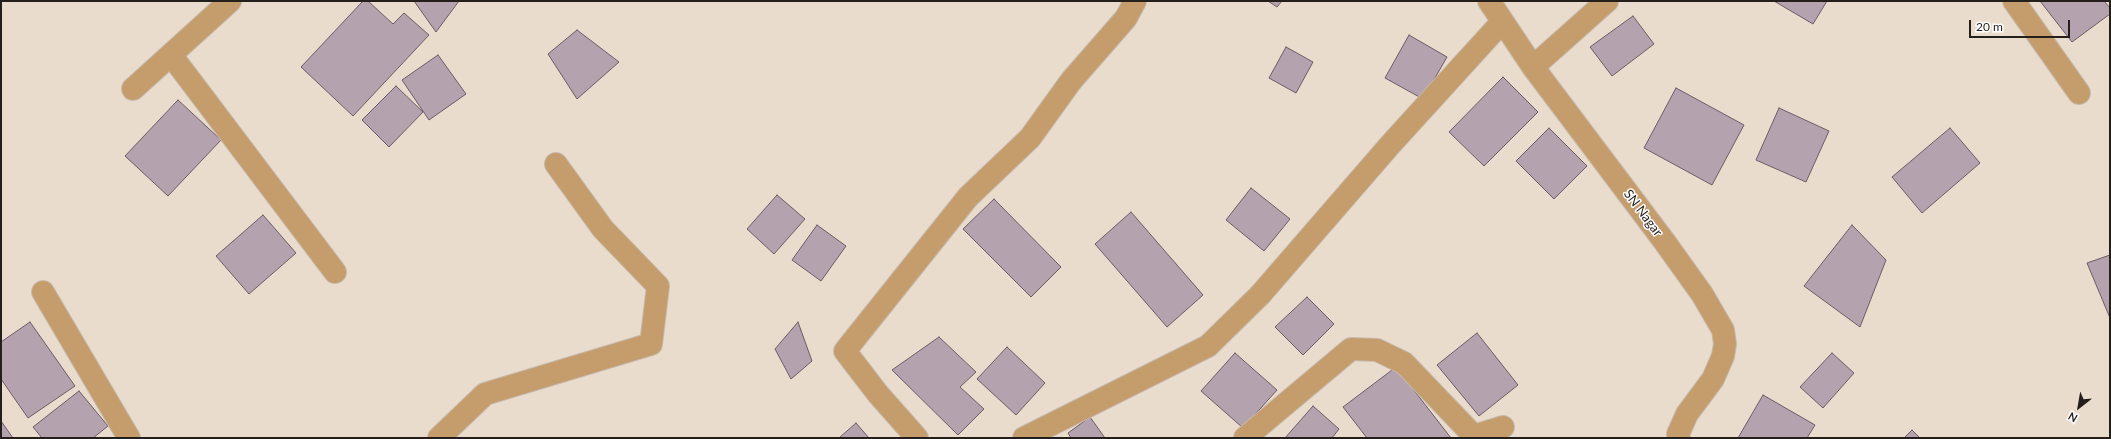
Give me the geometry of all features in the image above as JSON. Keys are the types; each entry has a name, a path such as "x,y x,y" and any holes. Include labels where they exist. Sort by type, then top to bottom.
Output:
{"street":[{"path":"133,89 230,1"},
{"path":"917,438 878,394 846,351 968,197 1030,138 1071,81 1126,18 1135,1"},
{"name":"SN Nagar","path":"1489,1 1533,67 1702,294 1723,330 1725,344 1723,356 1713,378 1687,414 1678,434 1679,438"},
{"path":"1533,67 1607,1"},
{"path":"2014,1 2079,93"},
{"path":"1024,438 1208,346 1260,295 1390,146 1502,22"},
{"path":"171,55 335,272"},
{"path":"439,438 485,394 651,344 658,286 603,229 556,164"},
{"path":"43,292 130,438"},
{"path":"1245,438 1351,349 1377,350 1404,363 1474,436 1503,428"}],"building":[{"path":"363,1 368,1 393,24 404,13 429,35 353,116 301,67"},
{"path":"414,1 459,1 436,32"},
{"path":"1268,1 1282,1 1277,7"},
{"path":"1774,1 1827,1 1813,24"},
{"path":"2040,1 2104,1 2110,8 2110,14 2072,42"},
{"path":"1633,16 1654,44 1612,76 1590,47"},
{"path":"577,30 619,62 577,99 548,54"},
{"path":"1409,35 1447,57 1423,99 1385,78"},
{"path":"1286,47 1313,62 1296,93 1269,78"},
{"path":"438,55 466,94 429,120 402,80"},
{"path":"1503,77 1538,112 1484,166 1449,132"},
{"path":"396,86 423,112 389,147 362,120"},
{"path":"1676,88 1744,125 1712,185 1644,148"},
{"path":"178,100 221,140 168,196 125,156"},
{"path":"1779,108 1829,131 1806,182 1756,160"},
{"path":"1549,128 1587,166 1554,199 1516,161"},
{"path":"1950,128 1980,163 1922,213 1892,177"},
{"path":"1251,188 1290,219 1264,251 1226,220"},
{"path":"777,195 805,219 774,254 747,229"},
{"path":"994,199 1061,267 1031,297 963,229"},
{"path":"1131,212 1203,295 1167,327 1095,244"},
{"path":"263,215 296,253 249,294 216,256"},
{"path":"817,225 846,246 821,281 792,260"},
{"path":"1852,225 1886,260 1860,327 1804,286"},
{"path":"2110,255 2110,318 2087,263"},
{"path":"1307,297 1334,324 1303,355 1275,327"},
{"path":"30,322 75,386 28,418 1,379 1,342"},
{"path":"798,322 812,361 791,379 775,349"},
{"path":"1477,333 1518,385 1479,416 1437,365"},
{"path":"939,337 976,372 960,387 984,409 958,435 892,370"},
{"path":"1007,347 1045,383 1016,415 977,379"},
{"path":"1235,353 1277,390 1243,428 1201,391"},
{"path":"1832,353 1854,373 1823,408 1800,387"},
{"path":"1396,367 1451,438 1367,438 1343,407"},
{"path":"79,391 108,426 93,438 42,438 33,427"},
{"path":"1763,395 1815,425 1807,438 1738,438"},
{"path":"1313,406 1339,429 1332,438 1285,438"},
{"path":"1090,417 1105,438 1071,438 1068,433"},
{"path":"1,421 13,438 1,438"},
{"path":"856,423 869,438 839,438"},
{"path":"1912,430 1920,438 1904,438"}]}
